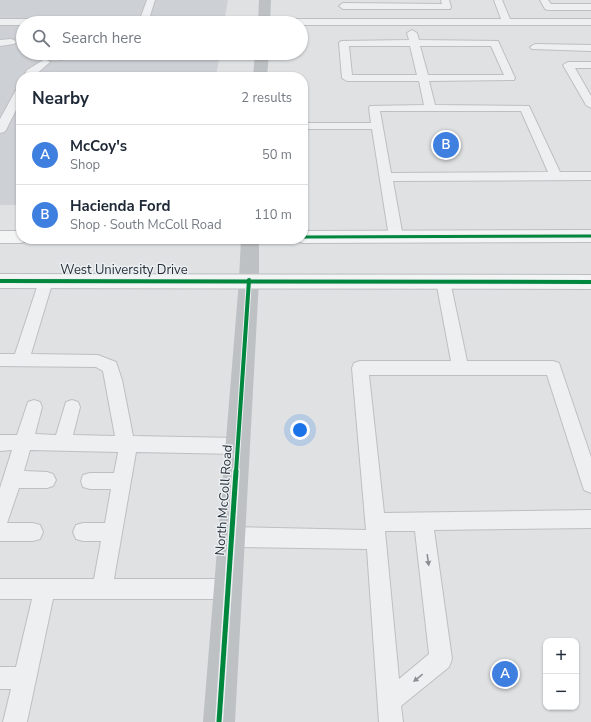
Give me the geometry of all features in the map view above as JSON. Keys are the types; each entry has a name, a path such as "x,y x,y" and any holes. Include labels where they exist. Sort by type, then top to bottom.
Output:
{"main road":[{"path":"308,237 591,236"},
{"path":"0,237 16,237"},
{"name":"West University Drive","path":"0,281 249,280 591,282"}],"street":[{"path":"264,16 265,0"},
{"path":"260,72 261,60"},
{"name":"North McColl Road","path":"219,722 249,280 250,244"}],"lane":[{"path":"146,16 151,0"},
{"path":"345,22 343,3 447,7 445,0"},
{"path":"498,0 508,22"},
{"path":"544,0 548,7 591,7"},
{"path":"0,22 16,22"},
{"path":"308,22 591,22"},
{"path":"410,22 431,109"},
{"path":"0,43 11,42"},
{"path":"344,43 496,43 510,78 423,78 347,78 344,43"},
{"path":"535,47 591,48"},
{"path":"31,72 45,62"},
{"path":"591,65 568,65 588,95 591,105"},
{"path":"0,130 16,100"},
{"path":"396,237 374,108 525,108 556,176"},
{"path":"308,126 377,126"},
{"path":"386,177 591,176"},
{"path":"46,281 9,363 45,367 82,367 98,361 110,367 114,380 127,453 102,590"},
{"path":"443,281 460,367"},
{"path":"392,722 376,531 360,368 553,368 591,484"},
{"path":"0,517 34,406"},
{"path":"62,443 72,407"},
{"path":"0,443 24,442 238,446"},
{"path":"12,479 47,480"},
{"path":"90,481 122,481"},
{"path":"231,537 376,531 423,521 591,519"},
{"path":"390,701 441,659 423,521"},
{"path":"0,532 33,532"},
{"path":"83,532 112,532"},
{"path":"0,589 228,589"},
{"path":"15,722 45,589"},
{"path":"0,678 25,678"}],"shaded area":[{"path":"0,0 228,0 225,16 16,16 16,60 219,60 217,72 16,72 16,205 0,205"}],"cycle path":[{"path":"308,237 591,236"},
{"path":"219,722 249,280"},
{"path":"0,281 591,282"}],"place":[{"name":"Hacienda Ford","path":"446,145"},
{"name":"McCoy's","path":"505,674"}]}
